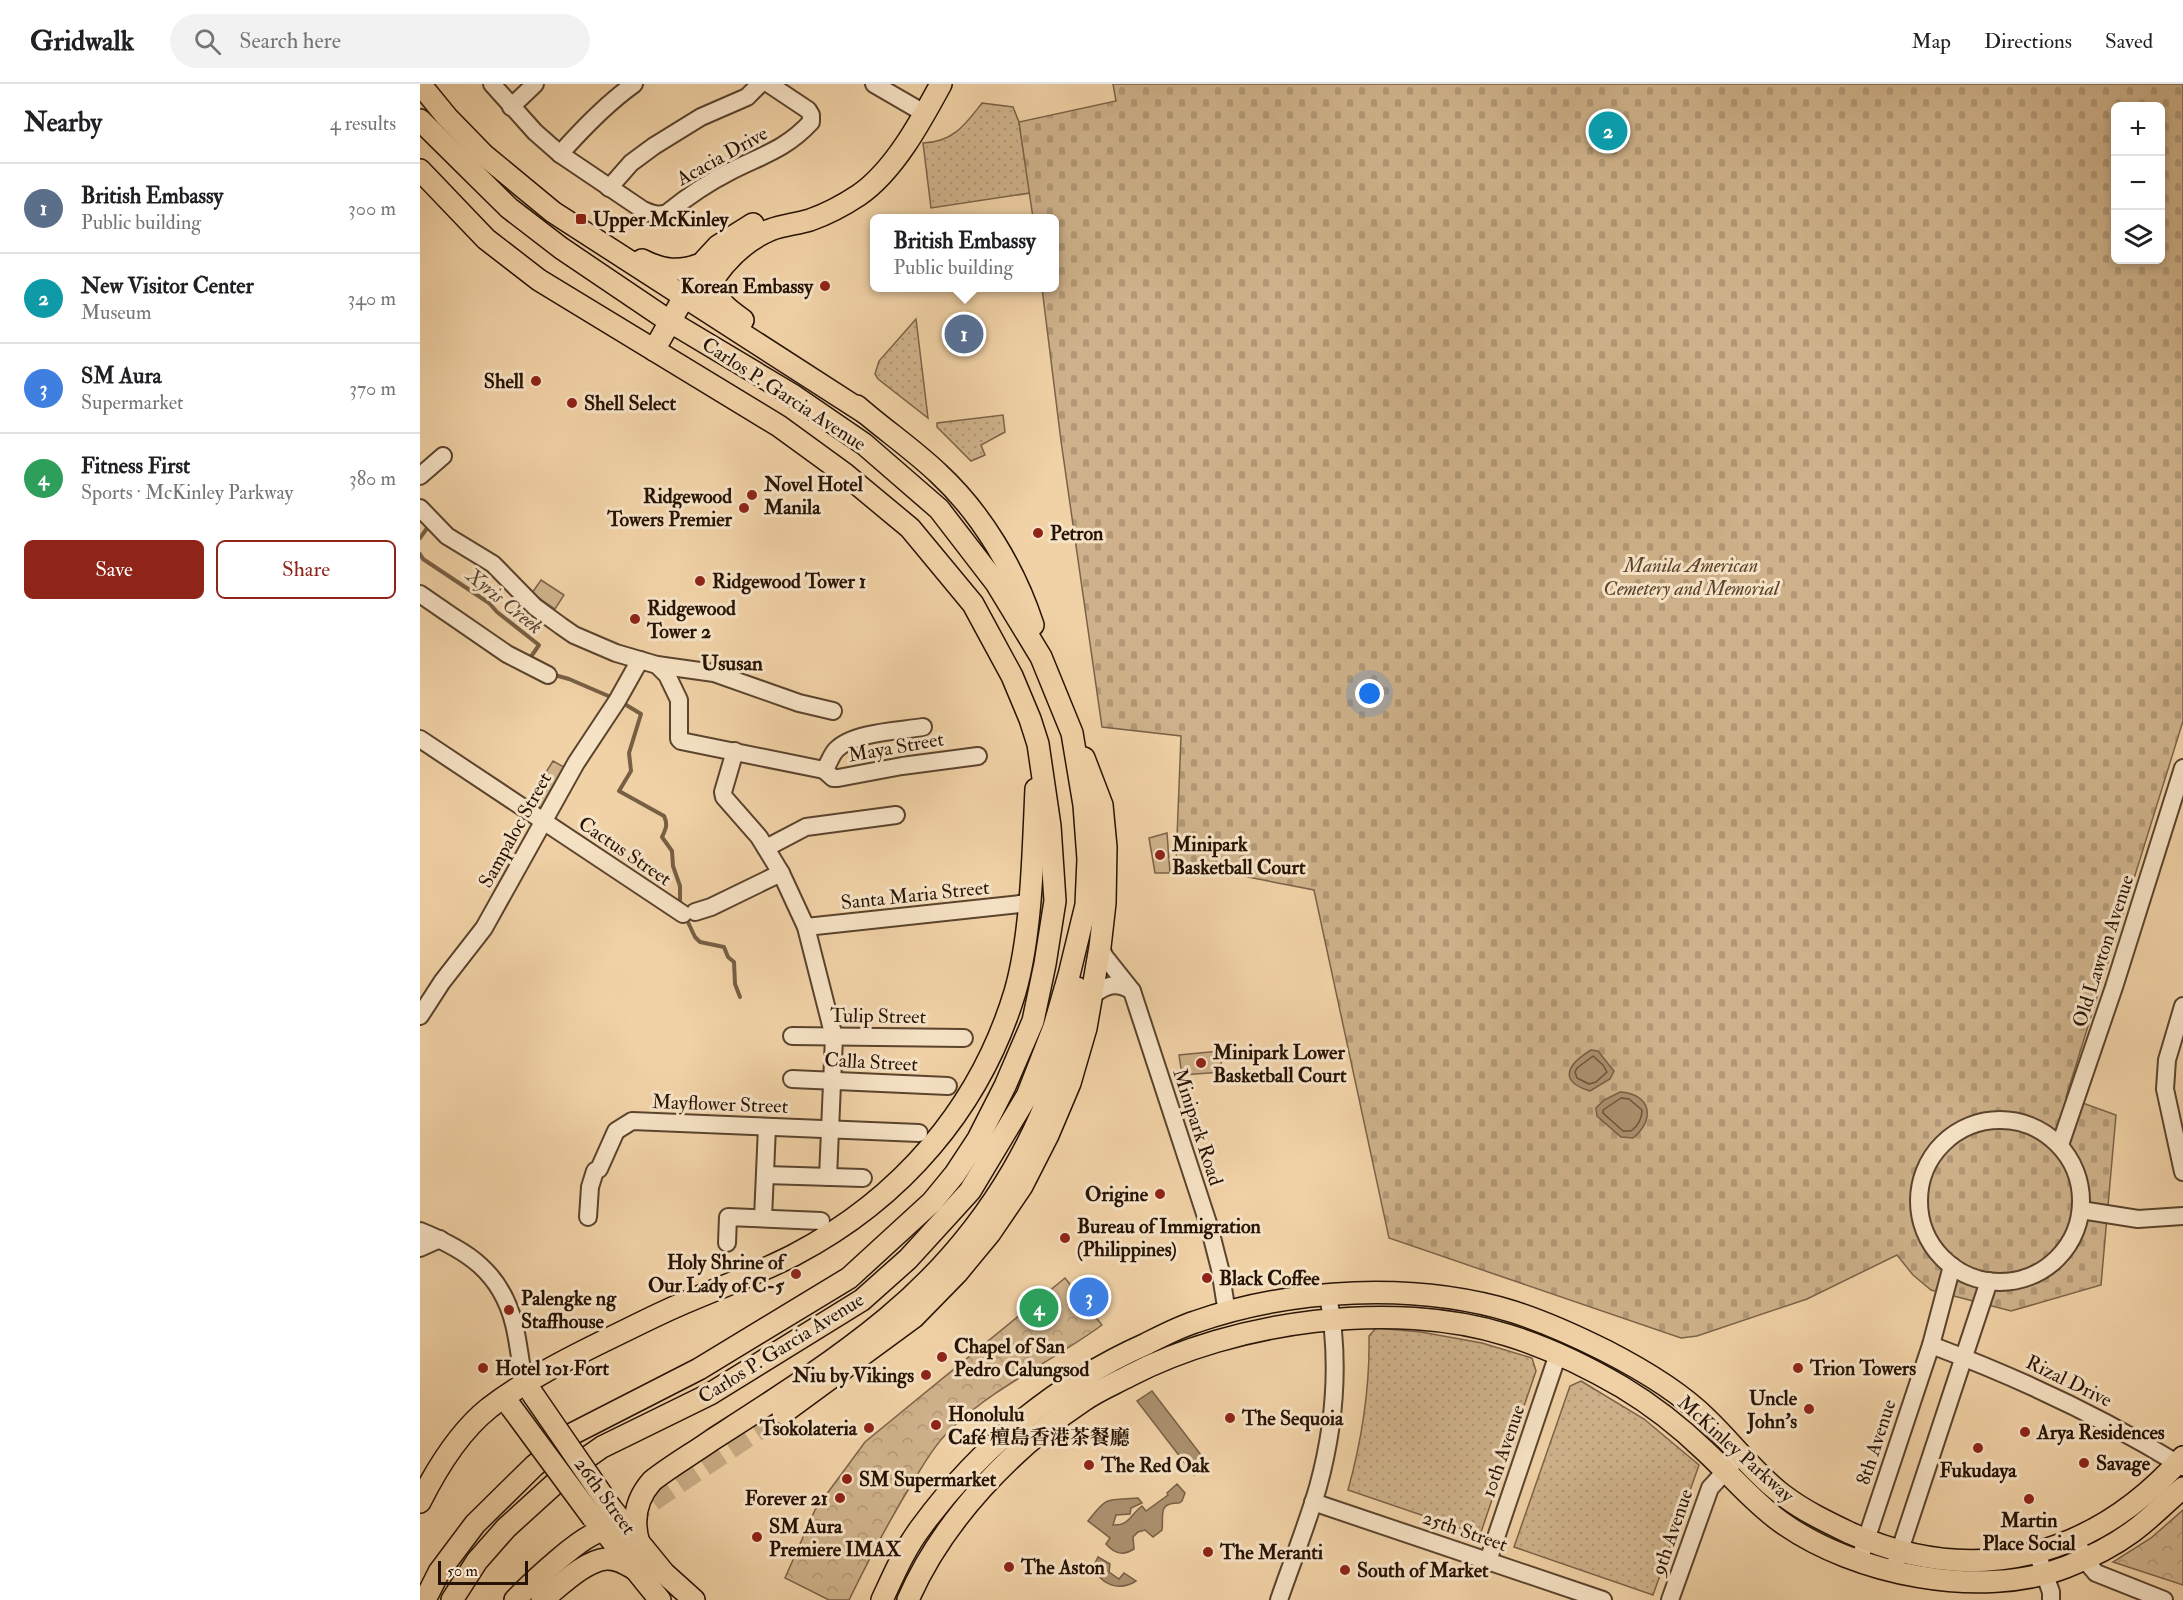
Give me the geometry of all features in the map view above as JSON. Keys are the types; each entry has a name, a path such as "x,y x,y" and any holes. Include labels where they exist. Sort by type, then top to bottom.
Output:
{"main road":[{"path":"420,84 447,117 484,155 528,193 572,225 866,414"},
{"path":"661,354 708,271 718,246 759,221 818,203 866,174 918,110 931,85"},
{"name":"Carlos P. Garcia Avenue","path":"420,120 509,208 561,248 677,325 791,394 864,444 939,509 996,583 1041,657 1072,733 1084,805 1088,859 1086,905 1070,975 1054,1027 1027,1096 970,1191 908,1260 862,1300 710,1394 602,1447 572,1468 506,1528 477,1561 452,1600"},
{"name":"Carlos P. Garcia Avenue","path":"420,170 496,247 539,280 779,426 845,474 910,528 973,604 1012,676 1038,744 1050,826 1055,900 1033,1021 1005,1086 978,1138 955,1174 932,1202 849,1278 699,1369 572,1434 534,1466 475,1524 439,1572 425,1600"},
{"path":"572,225 658,268 708,271"},
{"path":"708,271 716,293 725,307 792,354 910,448 940,475 984,527 1015,579 1030,615 1049,677"},
{"path":"783,1413 914,1317 957,1273 990,1233 1022,1186 1048,1135 1070,1083 1086,1028 1100,947 1106,876 1107,848 1102,805 1090,771 1072,733"},
{"path":"420,1502 436,1470 488,1409 508,1402 560,1363 674,1307 795,1254 851,1220 906,1175 947,1130 975,1086 1001,1031 1015,991 1023,954 1029,903 1038,744"},
{"path":"639,1543 635,1522 638,1507 643,1492 652,1481 817,1370 887,1318 937,1272 981,1220 1001,1191 1050,1095 1072,1021 1086,905"},
{"name":"McKinley Parkway","path":"882,1600 921,1526 978,1460 1031,1412 1102,1364 1195,1322 1278,1301 1328,1295 1398,1294 1434,1297 1479,1303 1545,1323 1608,1352 1670,1390 1704,1416 1781,1494 1828,1523 1866,1540 1917,1556 1965,1561 1995,1561 2037,1553 2076,1539 2119,1516 2181,1463"},
{"name":"McKinley Parkway","path":"908,1600 919,1575 940,1540 993,1477 1043,1429 1086,1398 1147,1366 1209,1343 1284,1325 1333,1320 1406,1318 1473,1326 1505,1334 1558,1354 1597,1373 1655,1408 1706,1451 1767,1511 1785,1525 1818,1544 1892,1573 1941,1581 1994,1582 2044,1574 2084,1559 2132,1533 2183,1488"},
{"name":"26th Street","path":"529,1388 633,1568 660,1600"},
{"name":"26th Street","path":"508,1402 603,1519 639,1543 664,1573 694,1600"},
{"path":"468,1600 492,1562 543,1494"},
{"path":"515,1600 547,1569 594,1533 603,1519"},
{"path":"542,1600 575,1573 595,1562 606,1559 620,1560 633,1568"}],"street":[{"name":"Acacia Drive","path":"492,84 560,154 643,210 661,215 668,213 710,182 787,144 811,122 812,115 808,110 769,84"},
{"path":"511,106 535,84"},
{"path":"560,154 616,96 634,84"},
{"path":"609,188 631,163 654,146 701,117 747,97 760,84"},
{"path":"874,84 918,110"},
{"path":"420,476 443,456"},
{"path":"420,508 447,536 493,564 535,607 561,626 591,643 657,665 714,674 800,703 833,711"},
{"path":"420,594 507,654 548,675"},
{"name":"Sampaloc Street","path":"420,1016 442,982 484,928 543,822 640,660"},
{"name":"Maya Street","path":"657,665 667,675 679,700 679,740 824,770 833,778 978,756"},
{"path":"824,770 835,751 845,743 868,736 923,727"},
{"name":"Cactus Street","path":"422,744 689,913 711,907 781,873"},
{"path":"735,751 723,792 724,797 766,848 781,873 806,927 834,1037 828,1177"},
{"name":"Old Lawton Avenue","path":"2060,1145 2114,987 2183,768"},
{"path":"766,848 806,827 896,815"},
{"name":"Santa Maria Street","path":"806,927 1029,903"},
{"name":"Minipark Road","path":"1100,947 1105,957 1132,991 1209,1226 1220,1269 1227,1313"},
{"path":"1092,996 1108,985 1123,985 1132,991"},
{"path":"2183,1006 2167,1060 2165,1089 2183,1172"},
{"name":"Tulip Street","path":"792,1036 964,1038"},
{"name":"Calla Street","path":"792,1079 948,1086"},
{"name":"Mayflower Street","path":"588,1217 590,1187 595,1171 599,1169 616,1131 632,1121 919,1133"},
{"path":"1986,1121 2018,1122 2033,1127 2060,1145 2073,1164 2077,1175 2081,1210 2079,1222 2068,1246 2050,1264 2027,1277 1989,1281 1952,1266 1930,1241 1919,1210 1920,1184 1930,1159 1938,1148 1958,1131 1986,1121"},
{"path":"764,1218 767,1127"},
{"path":"766,1175 863,1178"},
{"path":"2081,1210 2138,1219 2183,1216"},
{"path":"728,1243 728,1217 821,1221"},
{"path":"420,1231 465,1251 497,1283 514,1322 529,1388"},
{"path":"420,1248 440,1239"},
{"name":"8th Avenue","path":"1859,1561 1930,1345 1952,1266"},
{"path":"1892,1573 1989,1281"},
{"path":"1279,1600 1313,1502 1331,1423 1335,1379 1333,1320 1328,1295"},
{"name":"Rizal Drive","path":"1930,1345 2078,1407 2181,1463"},
{"name":"10th Avenue","path":"1488,1561 1558,1354"},
{"name":"9th Avenue","path":"1670,1600 1710,1488 1741,1454"},
{"name":"25th Street","path":"1313,1502 1604,1600"},
{"path":"2076,1539 2084,1559 2096,1573 2164,1600"},
{"path":"2037,1553 2051,1592 2051,1600"}],"green space":[{"name":"Manila American Cemetery and Memorial","path":"1113,84 2183,84 2183,721 2066,1097 2116,1115 2101,1285 2011,1311 1931,1290 1913,1275 1897,1255 1807,1299 1697,1336 1681,1338 1389,1238 1314,890 1176,863 1181,736 1102,727 1061,441 1042,292 1059,292 1059,214 1032,214 1019,122 1116,101"},
{"path":"982,103 1013,107 1019,122 1030,193 931,208 923,143 950,136 964,125"},
{"path":"916,319 928,418 878,379 875,374 879,361"},
{"path":"1003,415 1005,432 981,445 985,455 971,461 937,427 937,423"},
{"path":"541,580 564,595 555,609 532,593"},
{"path":"553,761 571,771 545,812 528,801"},
{"name":"Minipark Basketball Court","path":"1167,833 1170,873 1155,873 1149,838"},
{"name":"Minipark Lower Basketball Court","path":"1220,1051 1222,1072 1182,1075 1179,1055"},
{"path":"1065,1278 1102,1325 987,1399 946,1434 931,1453 905,1495 849,1600 829,1600 785,1578 815,1510 865,1442"},
{"path":"1376,1328 1421,1332 1482,1343 1532,1358 1536,1371 1480,1535 1348,1490 1364,1414 1369,1336"},
{"path":"1581,1381 1644,1419 1699,1465 1653,1595 1514,1547 1570,1386"},
{"path":"2183,1510 2183,1585 2113,1562 2151,1538"}],"water":[{"path":"1591,1050 1598,1051 1614,1071 1610,1079 1590,1091 1573,1082 1570,1072 1576,1061"},
{"path":"1620,1092 1638,1097 1647,1109 1645,1123 1633,1138 1621,1137 1597,1116 1596,1108 1604,1100"},
{"path":"1152,1391 1208,1464 1194,1475 1137,1401"},
{"path":"1177,1484 1185,1493 1182,1501 1164,1508 1162,1530 1153,1537 1145,1530 1138,1532 1133,1537 1134,1549 1130,1551 1119,1553 1113,1550 1106,1544 1110,1538 1088,1521 1100,1506 1109,1500 1138,1498 1142,1503 1131,1508 1130,1514 1116,1515 1113,1525 1123,1524 1142,1506 1146,1511 1168,1495 1167,1493"},
{"path":"1098,1557 1110,1564 1109,1572 1119,1579 1124,1573 1136,1581 1123,1586 1110,1585 1105,1582 1094,1565"}],"waterway":[{"name":"Xyris Creek","path":"420,538 430,524"},
{"name":"Xyris Creek","path":"420,554 423,559 489,603 539,645 528,661"},
{"name":"Xyris Creek","path":"551,674 569,679 613,698"},
{"name":"Xyris Creek","path":"623,703 641,714 629,753 631,771 619,791 664,816 666,826 662,837 672,851 673,866 680,886 680,902 684,907"},
{"name":"Xyris Creek","path":"686,918 700,942 724,947 728,957 734,962 735,984 740,997"}],"tunnel":[{"path":"627,1518 783,1413"}],"place":[{"name":"New Visitor Center","path":"1608,131"},
{"name":"Upper McKinley","path":"581,219"},
{"name":"Korean Embassy","path":"825,286"},
{"name":"British Embassy","path":"964,334"},
{"name":"Shell","path":"536,381"},
{"name":"Shell Select","path":"572,403"},
{"name":"Novel Hotel Manila","path":"752,495"},
{"name":"Ridgewood Towers Premier","path":"744,508"},
{"name":"Petron","path":"1038,533"},
{"name":"Ridgewood Tower 1","path":"700,581"},
{"name":"Ridgewood Tower 2","path":"635,619"},
{"name":"Minipark Basketball Court","path":"1160,855"},
{"name":"Minipark Lower Basketball Court","path":"1201,1063"},
{"name":"Origine","path":"1160,1194"},
{"name":"Bureau of Immigration (Philippines)","path":"1065,1238"},
{"name":"Holy Shrine of Our Lady of C-5","path":"796,1274"},
{"name":"Black Coffee","path":"1207,1278"},
{"name":"SM Aura","path":"1089,1297"},
{"name":"Fitness First","path":"1039,1308"},
{"name":"Palengke ng Staffhouse","path":"509,1310"},
{"name":"Chapel of San Pedro Calungsod","path":"942,1357"},
{"name":"Hotel 101 Fort","path":"483,1368"},
{"name":"Trion Towers","path":"1798,1368"},
{"name":"Niu by Vikings","path":"926,1375"},
{"name":"Uncle John's","path":"1809,1409"},
{"name":"The Sequoia","path":"1230,1418"},
{"name":"Honolulu Café 檀島香港茶餐廳","path":"936,1425"},
{"name":"Tsokolateria","path":"869,1428"},
{"name":"Arya Residences","path":"2025,1432"},
{"name":"Fukudaya","path":"1978,1448"},
{"name":"Savage","path":"2084,1463"},
{"name":"The Red Oak","path":"1089,1465"},
{"name":"SM Supermarket","path":"847,1479"},
{"name":"Forever 21","path":"840,1498"},
{"name":"Martin Place Social","path":"2029,1499"},
{"name":"SM Aura Premiere IMAX","path":"757,1537"},
{"name":"The Meranti","path":"1208,1552"},
{"name":"The Aston","path":"1009,1567"},
{"name":"South of Market","path":"1345,1570"}],"district":[{"name":"Ususan","path":"732,663"}]}
